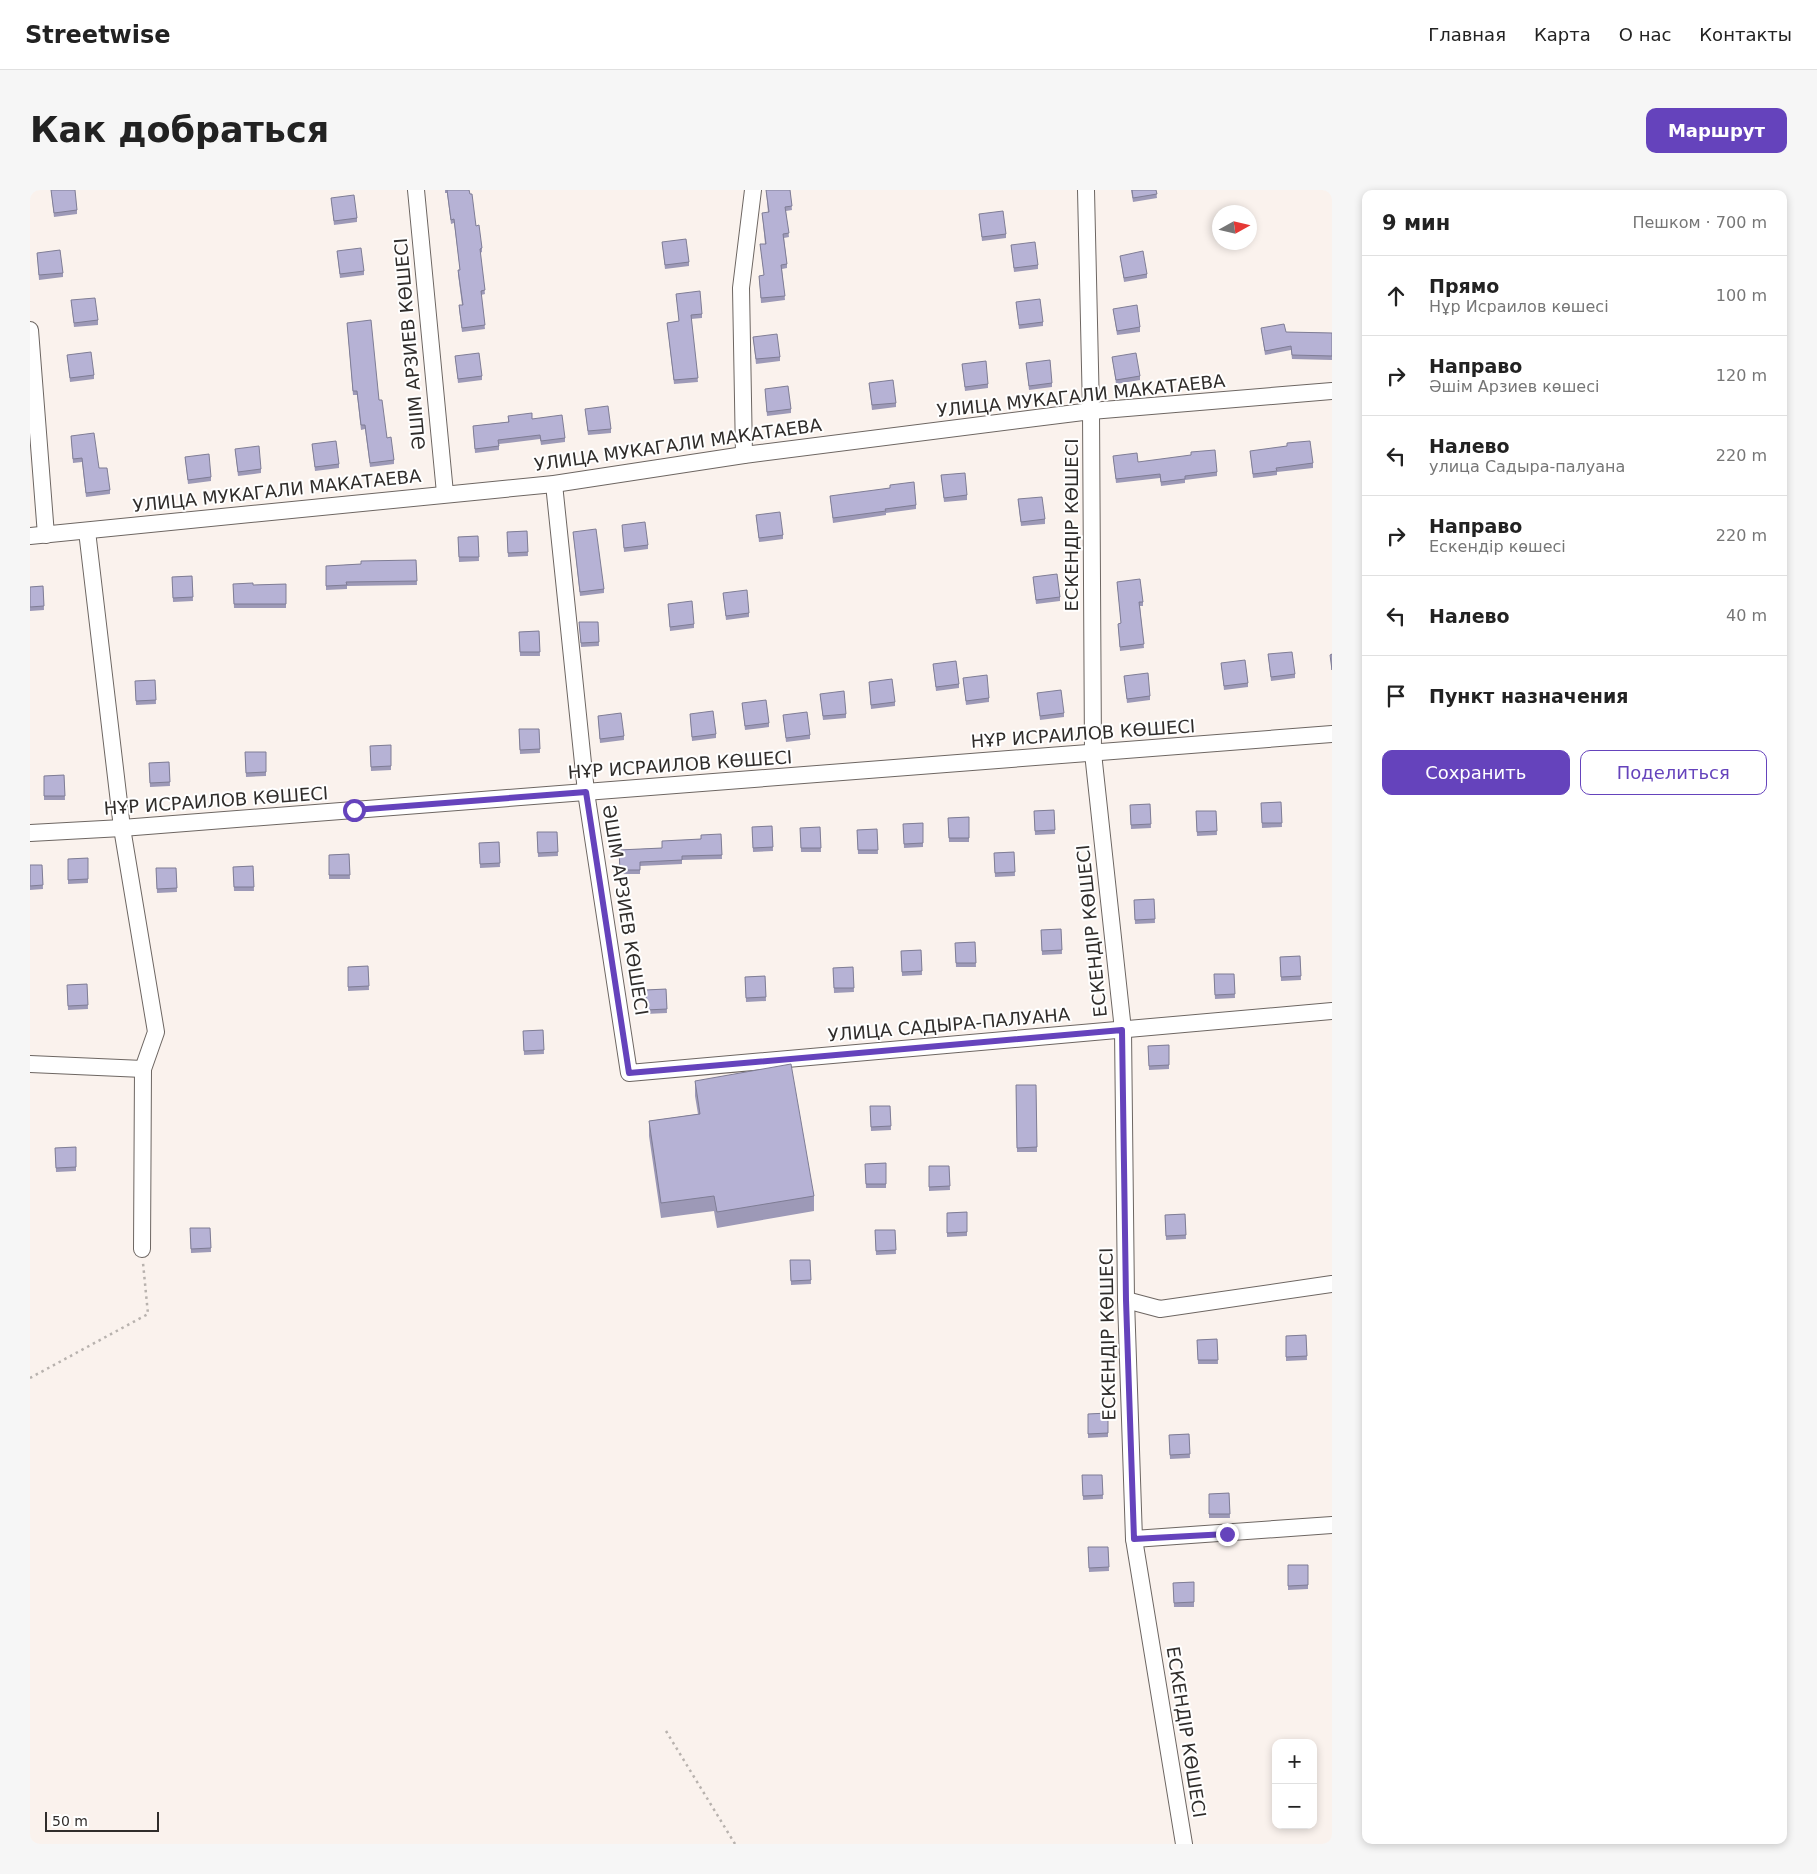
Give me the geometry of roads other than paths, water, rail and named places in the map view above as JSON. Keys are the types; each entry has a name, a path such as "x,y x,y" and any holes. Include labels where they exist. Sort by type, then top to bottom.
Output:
{"street":[{"name":"ӘШІМ АРЗИЕВ КӨШЕСІ","path":"416,190 445,494"},
{"path":"744,455 741,288 753,190"},
{"name":"ЕСКЕНДІР КӨШЕСІ","path":"1086,190 1092,411 1093,753 1122,1030 1126,1300 1134,1539 1184,1844"},
{"path":"30,330 38,536"},
{"name":"УЛИЦА МУКАГАЛИ МАКАТАЕВА","path":"38,536 554,484 744,455 1092,411 1332,391"},
{"name":"ӘШІМ АРЗИЕВ КӨШЕСІ","path":"554,484 586,792 629,1073"},
{"path":"87,531 122,828 156,1032 144,1069 142,1249"},
{"name":"НҰР ИСРАИЛОВ КӨШЕСІ","path":"30,834 1332,734"},
{"name":"УЛИЦА САДЫРА-ПАЛУАНА","path":"629,1073 1332,1011"},
{"path":"30,1064 144,1069"},
{"path":"1126,1300 1160,1309 1332,1284"},
{"path":"1134,1539 1332,1526"}]}
